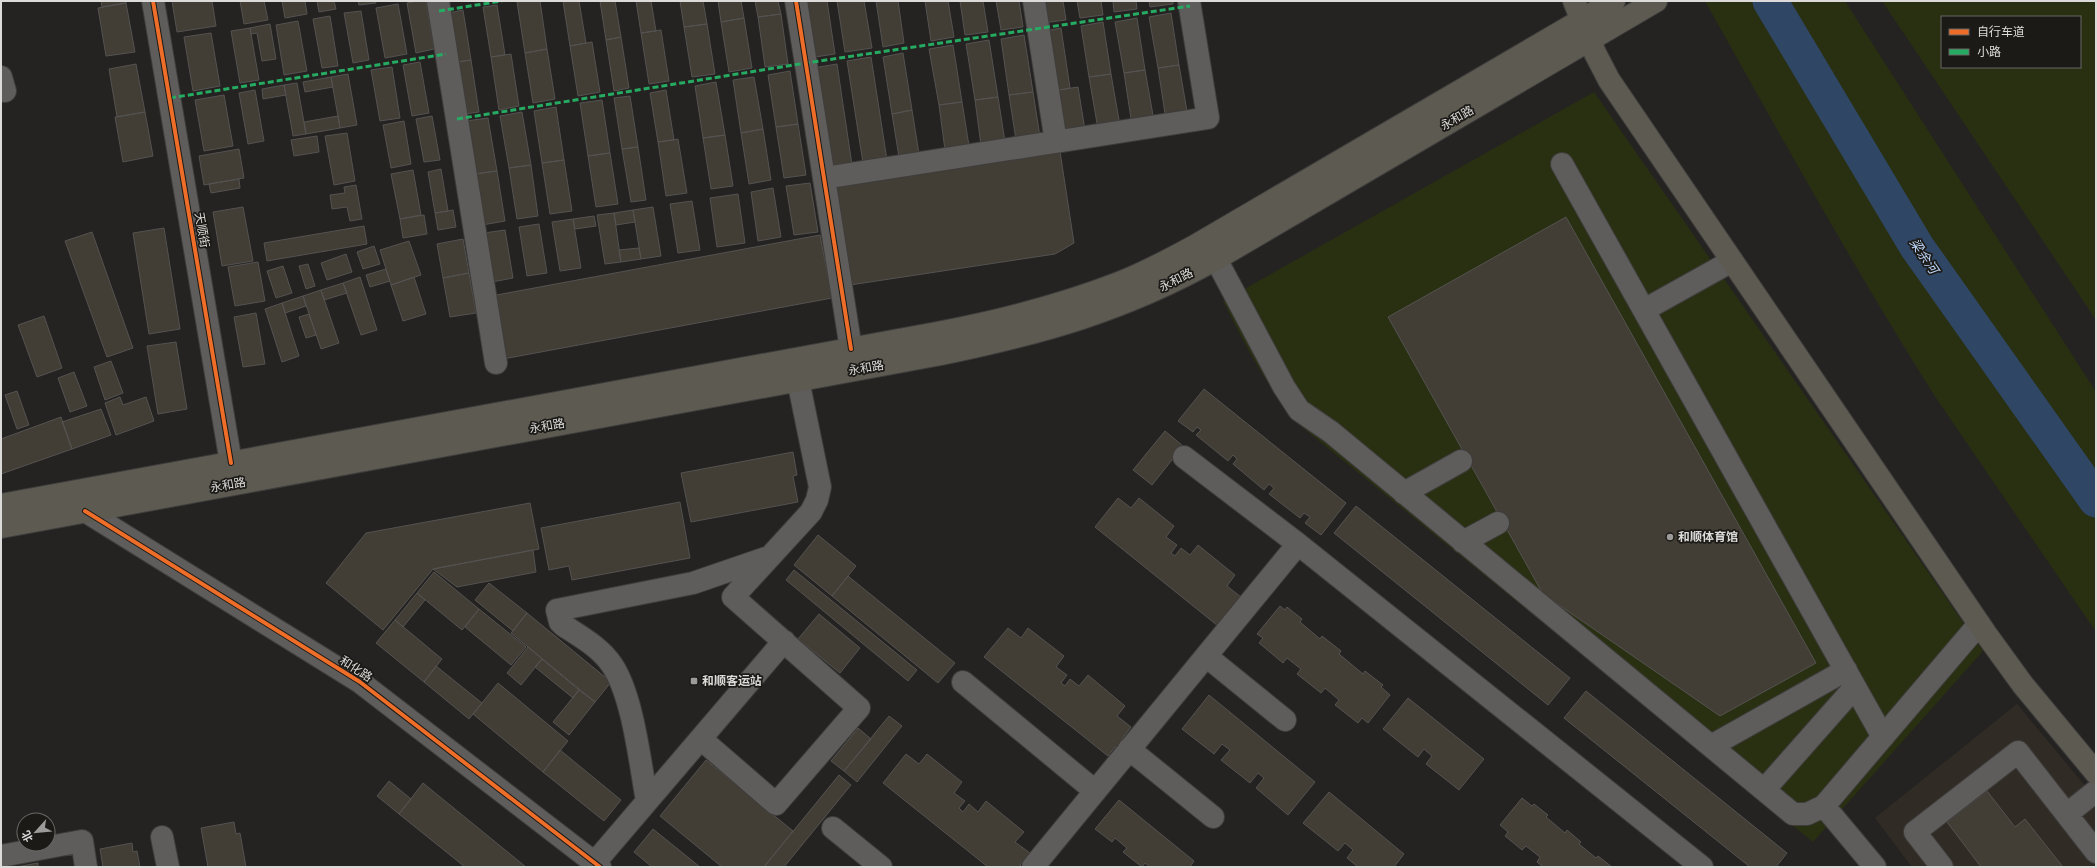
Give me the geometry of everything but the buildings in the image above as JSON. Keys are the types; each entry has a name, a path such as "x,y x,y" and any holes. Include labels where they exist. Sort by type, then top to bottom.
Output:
{"main road":[{"name":"永和路","path":"1,505 851,349 1025,314 1082,297 1150,270 1255,212 1578,10 1620,10 1656,1"},
{"path":"1578,10 1609,80 1980,624 2023,685 2096,773"},
{"name":"永和路","path":"1,527 941,354 1038,333 1128,302 1159,289 1216,259 1590,40 1620,10"}],"street":[{"name":"天顺街","path":"153,1 231,463"},
{"path":"438,1 496,363"},
{"path":"796,1 851,349"},
{"path":"1034,1 1056,142"},
{"path":"824,178 1208,118 1189,1"},
{"path":"1562,164 1883,737"},
{"path":"1216,259 1284,387 1300,410 1331,432 1793,814 1807,814 1824,806 1980,624"},
{"path":"1644,310 1732,261"},
{"path":"701,739 776,804 859,708 733,598 811,512 818,500 820,487 798,380"},
{"path":"1184,457 1298,544 1702,867"},
{"path":"1404,493 1461,461"},
{"name":"和化路","path":"85,511 360,682 595,865"},
{"path":"1463,542 1498,522"},
{"path":"1033,867 1298,544"},
{"path":"647,801 625,692 612,665 594,645 560,622 557,610 693,583 771,556"},
{"path":"595,865 647,801 784,641"},
{"path":"1206,656 1286,720"},
{"path":"1711,746 1850,679"},
{"path":"1764,790 1850,679"},
{"path":"963,682 1095,791"},
{"path":"1129,749 1213,817"},
{"path":"1942,867 1915,832 2018,752 2067,814 2094,845"},
{"path":"2067,814 2096,791"},
{"path":"1824,806 1875,867"},
{"path":"833,828 882,867"},
{"path":"162,837 168,867"},
{"path":"1,856 82,841 86,867"}],"shaded area":[{"path":"2017,704 2096,799 2096,867 1912,867 1875,818"}],"green space":[{"path":"1705,1 1845,1 2096,392 2096,632 1934,395 1845,248"},
{"path":"1882,1 2096,1 2096,320"},
{"name":"和顺体育馆","path":"1594,92 1983,651 1813,842 1297,423 1266,380 1223,301"}],"waterway":[{"name":"梁余河","path":"1770,1 1917,247 2096,500"}],"marked path":[{"path":"439,11 502,1"},
{"path":"457,119 806,63 1190,6"},
{"path":"170,98 446,54"}],"cycle path":[{"path":"153,1 231,463"},
{"path":"796,1 851,349"},
{"path":"85,511 360,682 600,867"}],"place":[{"name":"和顺体育馆","path":"1670,537"},
{"name":"和顺客运站","path":"694,681"}]}
